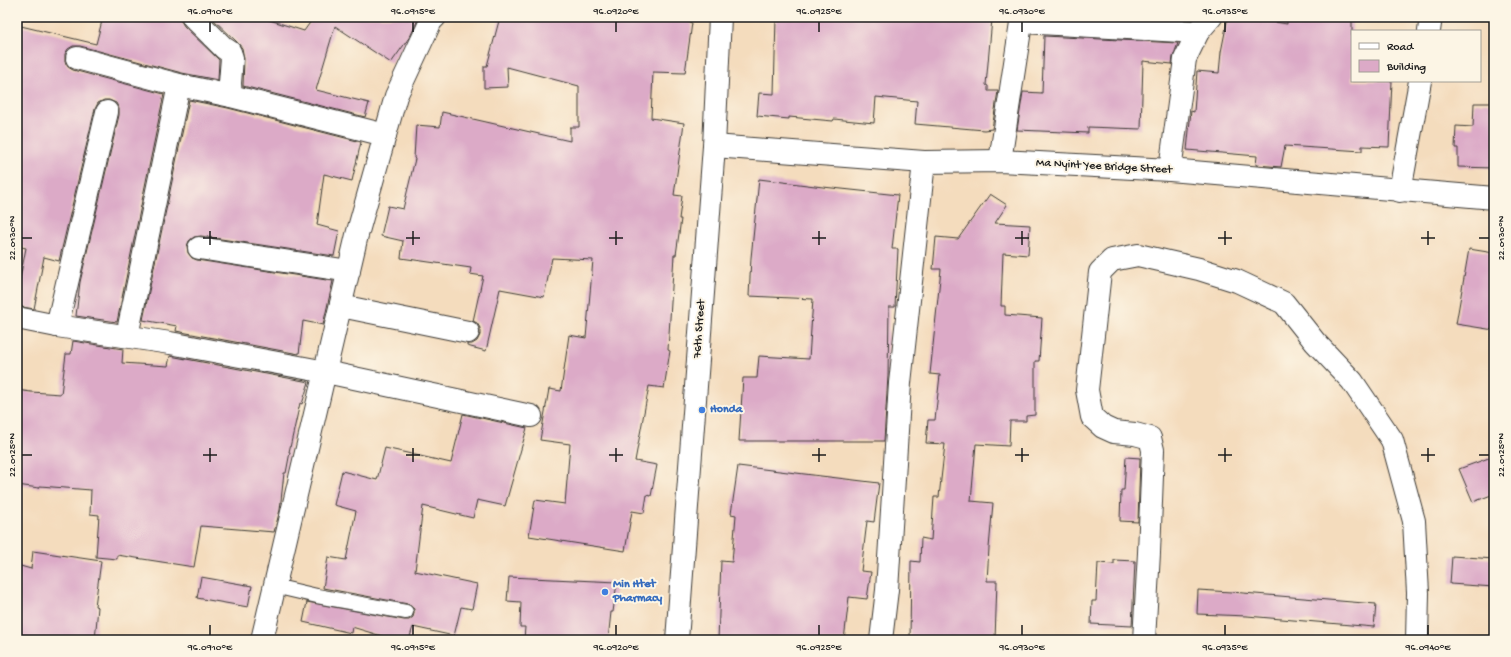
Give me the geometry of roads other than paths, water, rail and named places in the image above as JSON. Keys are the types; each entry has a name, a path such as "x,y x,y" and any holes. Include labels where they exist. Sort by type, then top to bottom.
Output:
{"street":[{"path":"193,17 224,48 230,52 232,58 230,82 231,96"},
{"name":"76th Street","path":"676,640 714,146 720,17"},
{"path":"1429,30 1431,17"},
{"path":"262,640 357,235 396,96 431,18"},
{"path":"1000,161 1022,19 1204,24 1185,59 1170,170"},
{"path":"77,58 179,85 231,96 385,135"},
{"path":"1400,191 1420,82"},
{"path":"127,336 179,85"},
{"path":"57,326 107,112"},
{"name":"Ma Nyint Yee Bridge Street","path":"714,146 924,162 1000,161 1170,170 1494,198"},
{"path":"881,640 887,590 900,383 924,162"},
{"path":"199,248 349,271"},
{"path":"1144,640 1153,450 1150,438 1135,434 1114,432 1103,427 1092,417 1087,390 1100,272 1112,260 1138,254 1199,269 1237,281 1284,303 1314,342 1352,381 1392,440 1414,521 1418,593 1417,640"},
{"path":"341,306 468,332"},
{"path":"17,318 57,326 127,336 326,372 531,416"}],"lane":[{"path":"274,586 317,596 406,612"}],"place":[{"name":"Honda","path":"702,410"},
{"name":"Min Htet Pharmacy","path":"605,592"}]}
